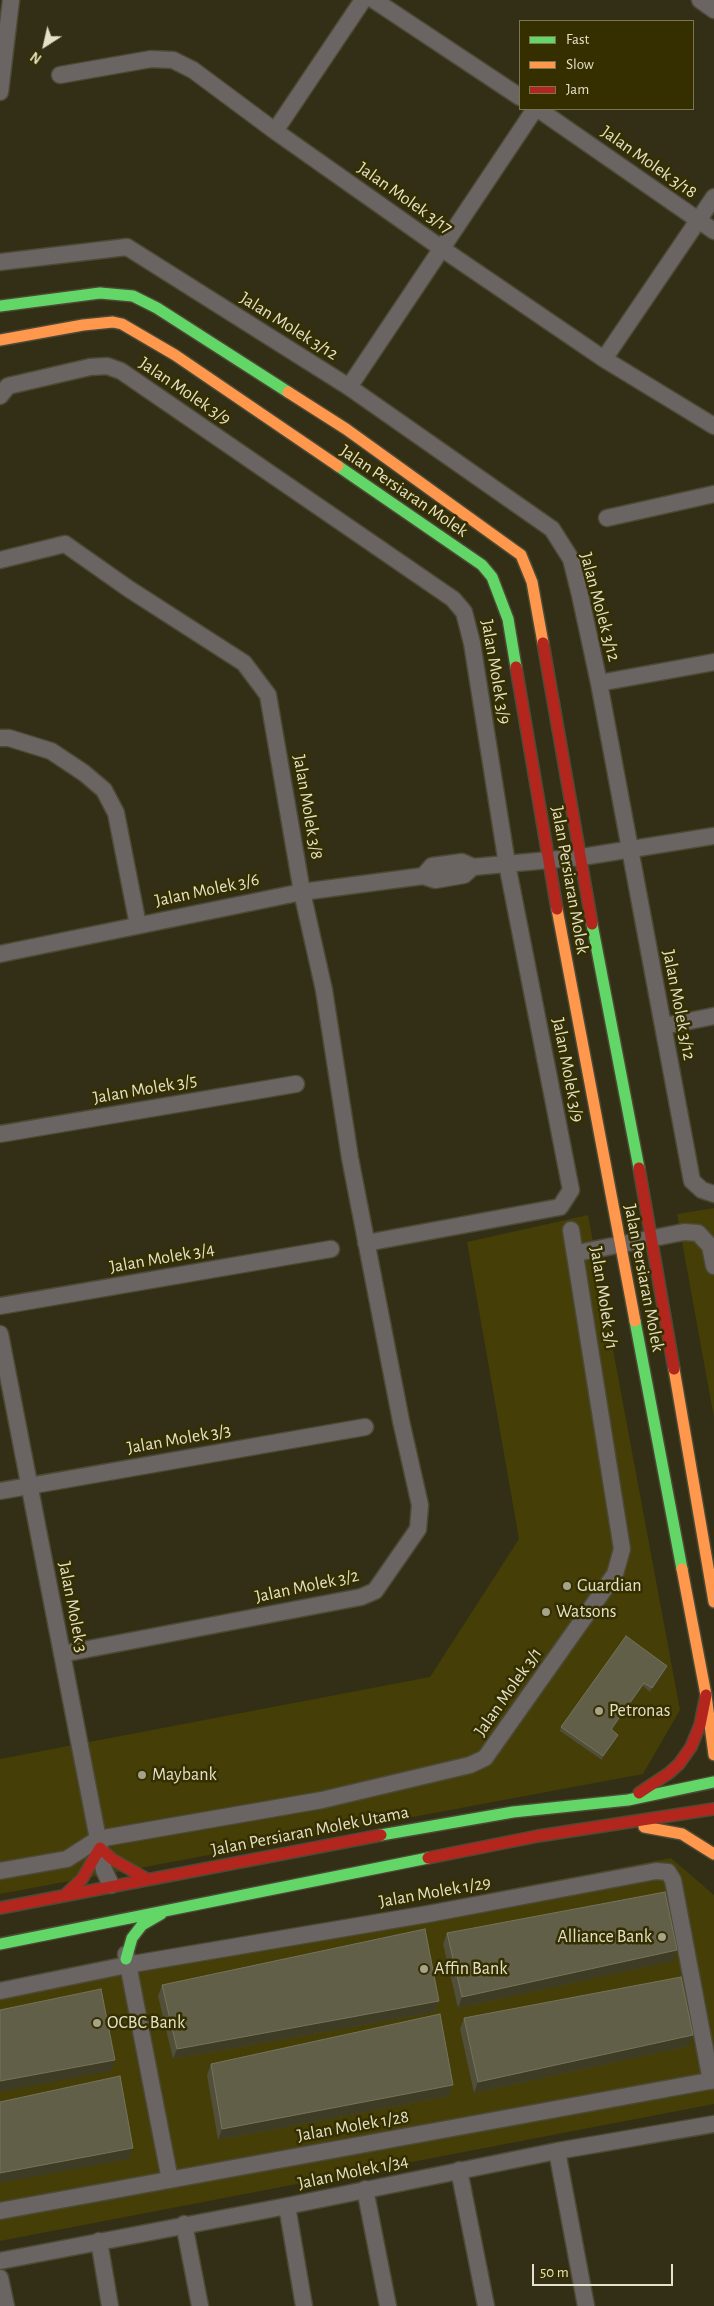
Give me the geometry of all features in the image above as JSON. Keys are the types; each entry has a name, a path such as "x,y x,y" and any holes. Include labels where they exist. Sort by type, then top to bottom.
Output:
{"main road":[{"name":"Jalan Persiaran Molek","path":"0,306 100,293 117,293 132,296 157,308 346,429 521,555 532,582 582,857 592,924 652,1238 714,1602"},
{"name":"Jalan Persiaran Molek","path":"0,340 93,323 113,322 122,324 175,355 482,565 492,577 508,619 548,860 706,1695 714,1755"},
{"path":"628,1800 679,1764 691,1748 700,1725 706,1695"},
{"name":"Jalan Persiaran Molek Utama","path":"0,1908 66,1894 117,1890 147,1879 424,1827 513,1812 628,1800 714,1782"},
{"path":"0,1944 82,1928 112,1916 163,1912 538,1836 714,1809"},
{"path":"625,1824 682,1834 714,1854"},
{"path":"99,1843 112,1859 147,1879"},
{"path":"66,1894 91,1867 99,1843"},
{"path":"66,1894 93,1899"},
{"path":"141,1904 163,1912"},
{"path":"127,1962 132,1938 142,1925 163,1912"},
{"path":"82,1928 106,1935"},
{"path":"116,1945 127,1962"}],"street":[{"path":"0,92 12,0"},
{"path":"274,132 363,0"},
{"path":"374,0 519,96"},
{"path":"700,0 714,10"},
{"name":"Jalan Molek 3/17","path":"60,75 151,59 173,60 193,70 274,132 441,248 604,359 714,426"},
{"path":"349,387 535,110"},
{"name":"Jalan Molek 3/18","path":"537,110 714,231"},
{"path":"604,359 714,197"},
{"name":"Jalan Molek 3/12","path":"0,262 127,247 349,387 552,529 570,559 598,683 692,1181 702,1190 714,1194"},
{"name":"Jalan Molek 3/9","path":"0,396 8,386 90,367 107,366 121,372 453,599 464,612 472,643 507,864 571,1190 560,1207 366,1243"},
{"path":"607,518 714,494"},
{"name":"Jalan Molek 3/8","path":"0,560 65,544 129,590 244,664 268,696 302,892 324,990 366,1243"},
{"path":"598,683 714,662"},
{"path":"0,738 9,738 50,751 84,773 104,790 116,813 138,925"},
{"name":"Jalan Molek 3/6","path":"0,954 302,892 423,876 432,866 462,862 473,867 582,857 714,836"},
{"path":"664,1026 714,1016"},
{"name":"Jalan Molek 3/5","path":"0,1134 296,1084"},
{"name":"Jalan Molek 3/1","path":"0,1871 67,1859 99,1843 322,1800 470,1765 485,1758 615,1574 622,1549 572,1230"},
{"path":"577,1253 684,1232 698,1233 710,1246 714,1266"},
{"name":"Jalan Molek 3/2","path":"62,1654 361,1597 375,1591 418,1529 420,1505 401,1421 366,1243"},
{"name":"Jalan Molek 3/4","path":"0,1306 331,1249"},
{"name":"Jalan Molek 3","path":"0,1334 104,1870 117,1890"},
{"name":"Jalan Molek 3/3","path":"0,1490 365,1427"},
{"name":"Jalan Molek 1/29","path":"0,1991 127,1962 428,1914 656,1871 668,1872 673,1880 712,2080"},
{"path":"112,1916 123,1931 127,1962 170,2180"},
{"name":"Jalan Molek 1/28","path":"0,2211 712,2080"},
{"name":"Jalan Molek 1/34","path":"0,2261 184,2224 287,2206 556,2151 714,2124"},
{"path":"556,2151 586,2306"},
{"path":"459,2170 486,2306"},
{"path":"365,2189 388,2306"},
{"path":"287,2206 304,2306"},
{"path":"184,2224 200,2306"},
{"path":"99,2241 110,2306"},
{"path":"0,2278 6,2306"}],"shaded area":[{"path":"714,1208 714,1418 677,1214"},
{"path":"588,1215 680,1710 643,1774 0,1894 0,1759 430,1677 519,1539 467,1242"},
{"path":"671,1858 714,1895 714,2104 0,2241 0,1986"}],"building":[{"name":"Petronas","path":"626,1636 667,1666 652,1688 644,1683 611,1729 618,1735 603,1756 561,1727"},
{"path":"665,1892 677,1950 462,1997 447,1933"},
{"path":"425,1929 439,2001 177,2049 162,1985"},
{"path":"681,1977 693,2035 478,2082 464,2018"},
{"path":"101,1989 115,2060 0,2081 0,2010"},
{"path":"440,2014 453,2085 222,2129 211,2064"},
{"path":"120,2076 133,2148 0,2173 0,2102"}],"traffic: fast":[{"path":"0,306 100,293 133,296 157,308 288,392"},
{"path":"338,466 482,565 492,577 508,619 516,667"},
{"path":"592,924 639,1168"},
{"path":"635,1321 682,1569"},
{"path":"381,1835 513,1812 628,1800 714,1782"},
{"path":"0,1944 428,1858"},
{"path":"126,1959 132,1938 142,1925 161,1914"}],"traffic: slow":[{"path":"0,340 83,325 113,322 122,324 175,355 338,466"},
{"path":"288,392 346,429 521,555 532,582 543,643"},
{"path":"557,909 635,1321"},
{"path":"674,1369 714,1602"},
{"path":"682,1569 706,1695 714,1755"},
{"path":"644,1827 682,1834 714,1854"}],"traffic: jam":[{"path":"543,643 592,924"},
{"path":"516,667 557,909"},
{"path":"639,1168 674,1369"},
{"path":"639,1793 669,1773 679,1764 691,1747 700,1725 706,1695"},
{"path":"428,1858 538,1836 714,1809"},
{"path":"0,1908 381,1835"},
{"path":"66,1894 82,1879 100,1848 112,1859 147,1879"}],"place":[{"name":"Guardian","path":"567,1586"},
{"name":"Watsons","path":"546,1612"},
{"name":"Petronas","path":"599,1711"},
{"name":"Maybank","path":"142,1775"},
{"name":"Alliance Bank","path":"662,1937"},
{"name":"Affin Bank","path":"424,1969"},
{"name":"OCBC Bank","path":"97,2023"}]}
